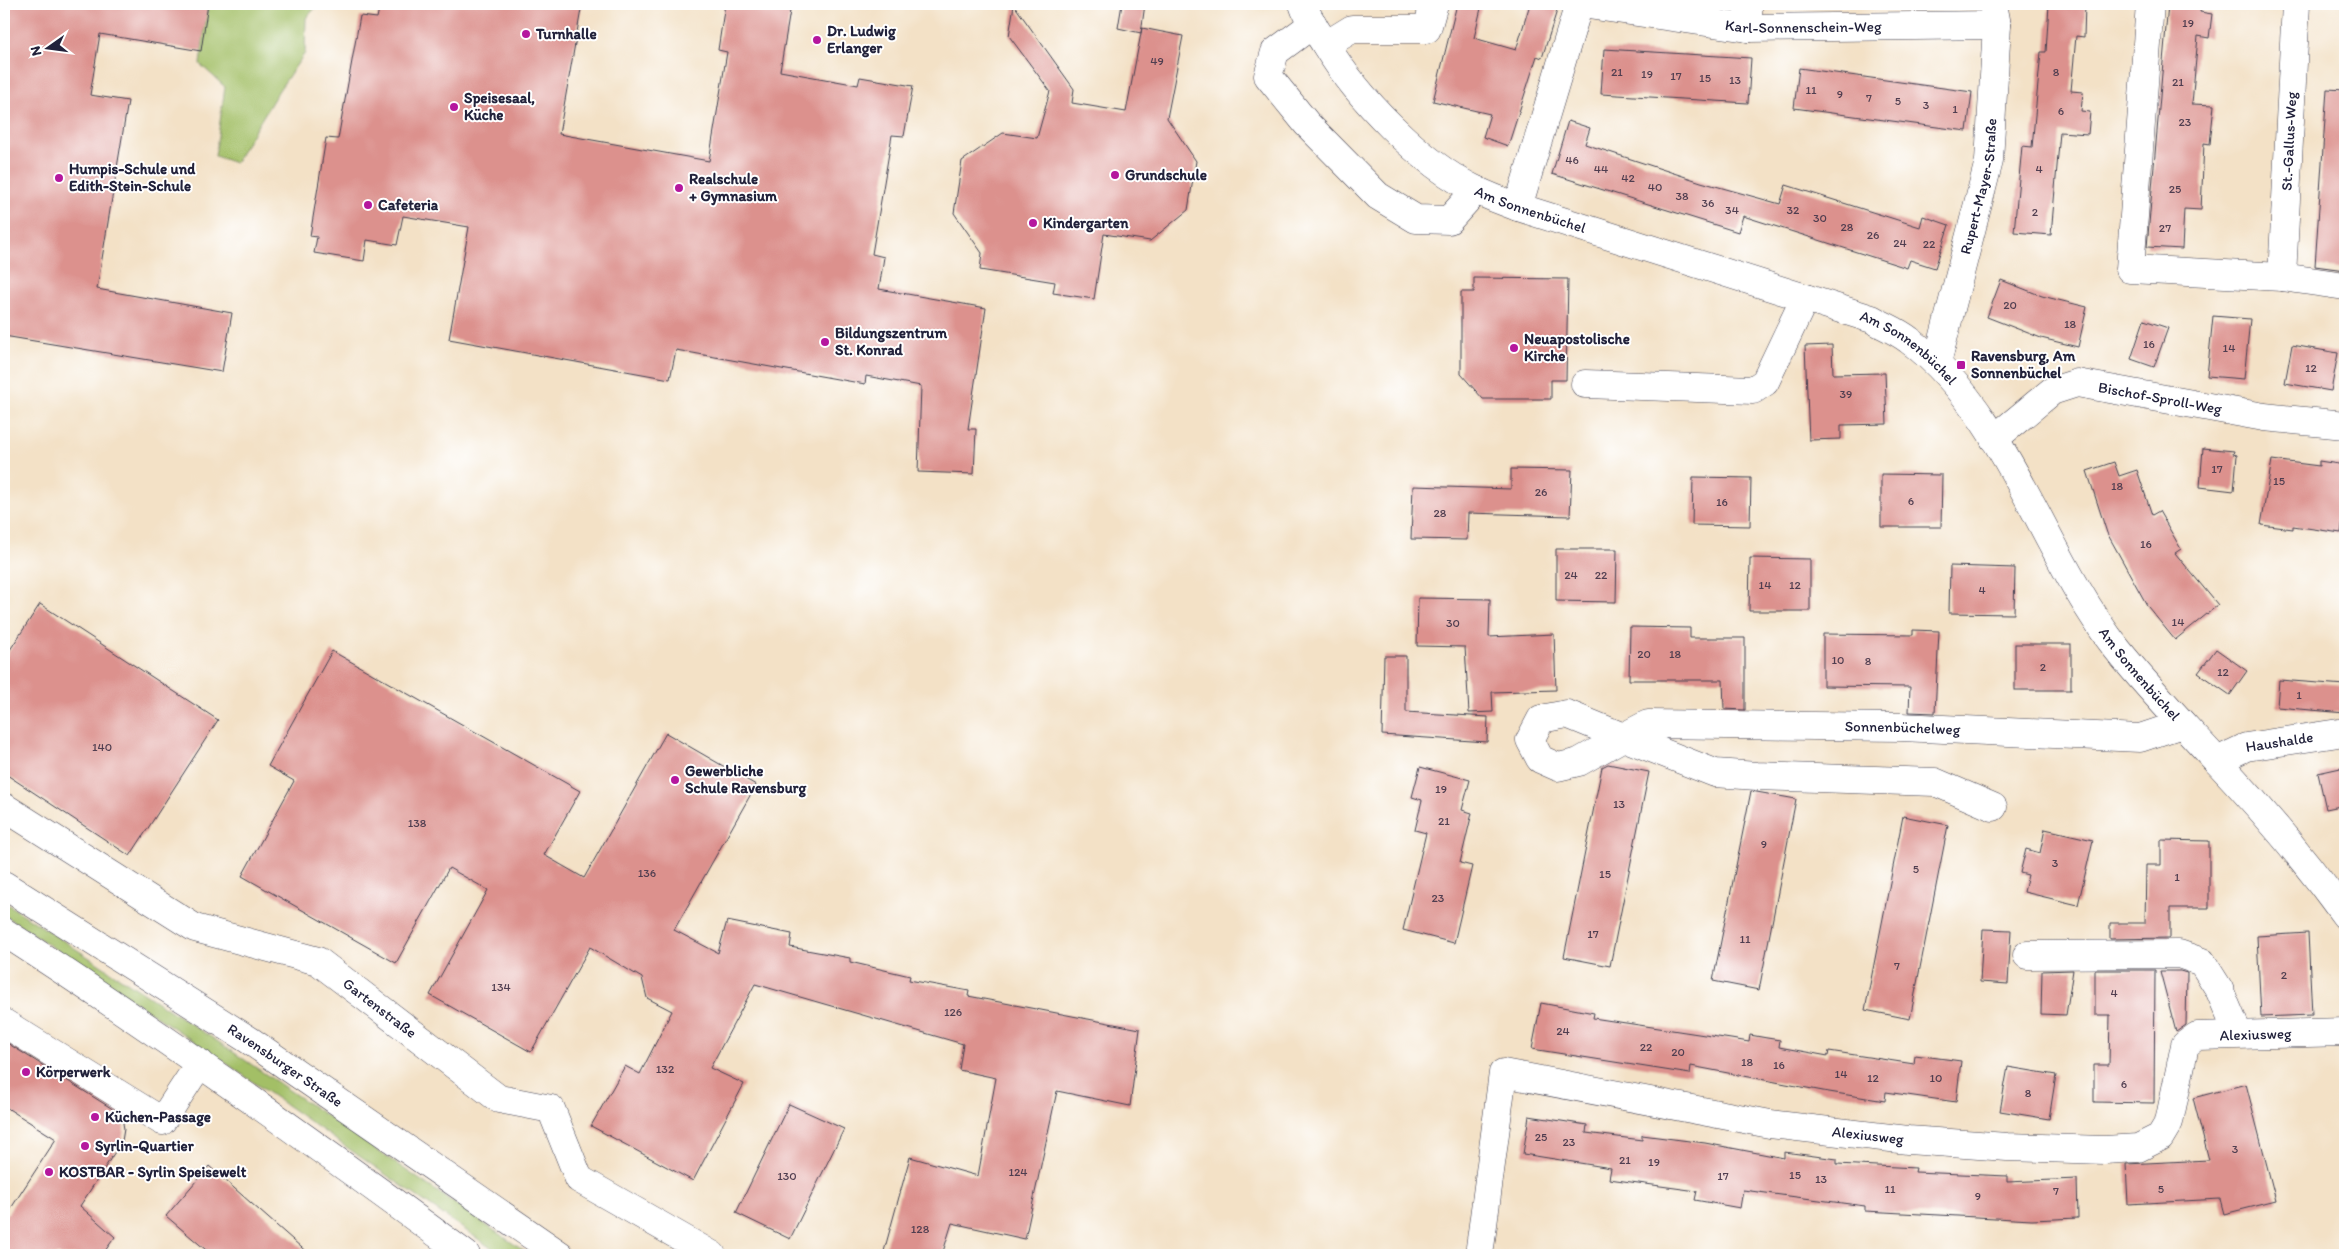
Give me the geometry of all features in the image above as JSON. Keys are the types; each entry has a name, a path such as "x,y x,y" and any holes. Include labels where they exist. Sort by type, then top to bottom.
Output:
{"street":[{"path":"1434,4 1427,29 1352,29 1314,24 1275,52 1268,76 1307,124 1378,196 1416,219 1449,220 1476,190"},
{"name":"Karl-Sonnenschein-Weg","path":"1518,207 1580,4 1748,16 1995,14"},
{"path":"2150,4 2130,269 2282,278 2345,286"},
{"name":"St.-Gallus-Weg","path":"2282,278 2296,4"},
{"name":"Rupert-Mayer-Straße","path":"1936,364 1988,161 1995,14"},
{"name":"Am Sonnenbüchel","path":"1314,24 1338,65 1362,96 1398,133 1447,173 1476,190 1518,207 1872,319 1908,339 1936,364 1968,399 1994,439 2081,595 2116,648 2312,868 2345,915"},
{"path":"1585,384 1753,390 1765,382 1806,298"},
{"name":"Bischof-Sproll-Weg","path":"1994,439 2052,391 2077,383 2264,417 2345,425"},
{"name":"Sonnenbüchelweg","path":"1993,807 1935,782 1715,773 1623,737 1648,724 1901,727 2140,738 2182,724"},
{"name":"Haushalde","path":"2217,761 2246,747 2345,732"},
{"name":"Gartenstraße","path":"4,807 195,928 318,961 499,1099 551,1109 579,1179 712,1255"},
{"name":"Ravensburger Straße","path":"4,885 249,1040 560,1255"},
{"path":"4,932 200,1063 303,1135 466,1255"},
{"path":"2027,955 2179,954 2202,962 2218,989 2238,1034"},
{"path":"4,1022 162,1120 200,1063"},
{"name":"Alexiusweg","path":"1479,1255 1503,1073 1770,1124 1908,1140 2007,1147 2104,1150 2138,1148 2160,1137 2168,1122 2185,1045 2197,1036 2345,1032"}],"green space":[{"path":"208,4 319,4 306,18 305,53 279,90 235,163 215,156 225,87 200,64"},
{"path":"4,902 217,1041 530,1255 501,1255 210,1052 4,915"}],"building":[{"name":"Humpis-Schule und Edith-Stein-Schule","path":"4,4 208,4 201,51 100,34 90,95 128,101 97,289 232,313 222,372 4,336"},
{"name":"Realschule + Gymnasium","path":"380,4 582,4 559,134 709,161 727,52 718,50 725,4 746,4 790,11 780,71 858,85 860,77 913,86 904,136 892,135 872,254 884,257 879,289 986,308 968,429 976,429 974,474 918,472 921,386 866,376 865,384 676,350 670,379 449,339 469,227 403,216 397,245 367,240 364,261 314,253 317,237 310,236 326,138 338,139 360,16 377,18"},
{"path":"1122,4 1145,4 1141,33 1118,28"},
{"path":"1457,4 1482,4 1474,38 1516,50 1530,4 1559,4 1542,58 1537,56 1508,146 1483,137 1490,114 1433,101"},
{"path":"2049,4 2085,4 2084,37 2076,36 2071,91 2083,92 2081,111 2090,112 2088,134 2060,132 2051,235 2014,232 2022,146 2032,147 2041,52 2046,52"},
{"path":"2168,4 2201,4 2200,12 2212,14 2209,38 2198,36 2192,104 2214,105 2210,144 2204,143 2201,210 2184,209 2182,249 2147,247"},
{"path":"1014,5 1074,89 1072,103 1126,112 1142,28 1183,36 1167,118 1196,161 1188,210 1150,241 1104,234 1094,299 1053,293 1055,282 980,270 982,253 954,213 962,161 1003,133 1037,138 1050,91 1009,36"},
{"path":"1604,49 1751,58 1748,103 1601,94"},
{"path":"1799,68 1972,92 1967,131 1794,108"},
{"path":"2327,89 2345,90 2345,270 2315,266"},
{"path":"1568,121 1590,128 1585,144 1701,182 1780,204 1786,185 1920,227 1923,216 1949,225 1935,268 1910,260 1907,268 1743,216 1738,232 1552,174"},
{"name":"Neuapostolische Kirche","path":"1474,278 1568,279 1566,380 1551,380 1551,399 1483,399 1461,374 1461,292 1474,292"},
{"path":"2001,280 2042,296 2087,307 2078,347 2041,338 1987,317"},
{"path":"2213,316 2250,319 2244,379 2207,376"},
{"path":"2144,320 2168,328 2154,367 2131,359"},
{"path":"1832,345 1833,374 1885,373 1887,424 1841,425 1841,439 1809,440 1805,346"},
{"path":"2292,345 2338,353 2331,391 2285,383"},
{"path":"2203,448 2234,451 2233,454 2237,455 2234,491 2200,487"},
{"path":"2272,460 2319,466 2319,461 2345,465 2345,504 2341,533 2293,526 2293,529 2261,525"},
{"path":"2114,462 2119,476 2137,470 2152,515 2159,511 2181,549 2175,553 2218,605 2175,640 2148,607 2107,533 2087,471"},
{"path":"1511,469 1572,470 1570,516 1468,513 1467,540 1411,539 1413,486 1511,489"},
{"path":"1881,474 1942,475 1941,527 1881,527"},
{"path":"1693,477 1751,478 1750,526 1692,525"},
{"path":"1556,549 1617,549 1616,602 1556,601"},
{"path":"1750,558 1810,559 1810,611 1749,611"},
{"path":"1950,566 2015,568 2014,614 1949,613"},
{"path":"1418,598 1490,599 1489,637 1554,634 1556,690 1492,692 1493,712 1469,713 1465,647 1417,646"},
{"path":"40,604 218,720 130,856 4,773 4,659"},
{"path":"1630,627 1690,628 1690,638 1745,638 1745,710 1724,709 1723,680 1629,680"},
{"path":"1913,630 1939,631 1935,713 1909,712 1910,687 1823,686 1823,634 1913,635"},
{"path":"2015,644 2071,644 2071,690 2015,690"},
{"path":"2216,649 2247,671 2230,695 2198,673"},
{"path":"332,651 580,791 544,855 584,878 666,733 756,785 674,930 718,953 727,921 792,934 790,947 850,958 850,962 910,976 909,980 969,991 968,996 1140,1029 1130,1106 1057,1091 1025,1239 952,1223 942,1255 883,1255 910,1157 978,1176 996,1078 959,1070 963,1044 755,984 710,1068 744,1084 693,1181 591,1126 625,1066 640,1074 672,1011 647,998 642,978 590,947 531,1052 430,995 488,890 449,868 396,963 242,876 294,781 268,766"},
{"path":"1384,656 1406,656 1406,712 1488,717 1487,742 1382,735"},
{"path":"2279,680 2345,685 2345,713 2277,707"},
{"path":"1608,764 1649,772 1610,966 1564,957 1602,767"},
{"path":"1420,767 1470,780 1462,810 1472,813 1460,863 1472,866 1454,943 1403,930 1426,833 1415,830 1422,800 1412,797"},
{"path":"2345,767 2345,805 2326,809 2318,773"},
{"path":"1751,791 1796,799 1759,990 1713,981"},
{"path":"1903,816 1948,825 1910,1019 1865,1010"},
{"path":"2045,829 2093,840 2078,905 2024,892 2028,875 2020,873 2026,849 2040,853"},
{"path":"2161,840 2209,841 2209,908 2170,908 2170,938 2110,939 2110,923 2145,923 2146,865 2161,865"},
{"path":"1983,929 2011,930 2008,984 1980,982"},
{"path":"2308,933 2312,1015 2261,1017 2257,936"},
{"path":"2073,970 2066,1015 2041,1014 2042,971"},
{"path":"2095,970 2155,970 2154,1103 2094,1102 2094,1065 2109,1065 2110,1015 2095,1015"},
{"path":"2160,971 2187,973 2186,1025 2176,1032"},
{"path":"1541,1003 1594,1013 1593,1018 1749,1042 1750,1035 1780,1040 1779,1047 1828,1056 1829,1051 1914,1064 1915,1055 1961,1061 1956,1102 1886,1092 1885,1101 1691,1066 1690,1074 1532,1049"},
{"name":"Syrlin-Quartier","path":"4,1041 119,1113 122,1117 124,1129 122,1141 80,1206 115,1237 102,1255 4,1255 4,1219 56,1139 4,1106"},
{"path":"2008,1067 2056,1075 2049,1119 2000,1111"},
{"path":"2246,1084 2276,1201 2224,1214 2220,1199 2128,1204 2126,1164 2209,1160 2193,1098"},
{"path":"789,1104 844,1129 790,1239 736,1213"},
{"path":"1529,1116 1587,1125 1586,1133 1642,1140 1642,1135 1705,1143 1784,1158 1784,1152 1837,1159 1837,1164 1916,1168 1915,1172 2007,1176 2007,1182 2077,1179 2078,1218 2032,1220 1865,1211 1865,1206 1743,1190 1740,1208 1695,1200 1697,1191 1609,1179 1611,1168 1523,1154"},
{"path":"209,1166 310,1255 212,1255 166,1216"}],"place":[{"name":"Turnhalle","path":"526,34"},
{"name":"Dr. Ludwig Erlanger","path":"817,40"},
{"name":"Speisesaal, Küche","path":"454,107"},
{"name":"Grundschule","path":"1115,175"},
{"name":"Humpis-Schule und Edith-Stein-Schule","path":"59,178"},
{"name":"Realschule + Gymnasium","path":"679,188"},
{"name":"Cafeteria","path":"368,205"},
{"name":"Kindergarten","path":"1033,223"},
{"name":"Bildungszentrum St. Konrad","path":"825,342"},
{"name":"Neuapostolische Kirche","path":"1514,348"},
{"name":"Ravensburg, Am Sonnenbüchel","path":"1961,365"},
{"name":"Gewerbliche Schule Ravensburg","path":"675,780"},
{"name":"Körperwerk","path":"26,1072"},
{"name":"Küchen-Passage","path":"95,1117"},
{"name":"Syrlin-Quartier","path":"85,1146"},
{"name":"KOSTBAR - Syrlin Speisewelt","path":"49,1172"}]}
